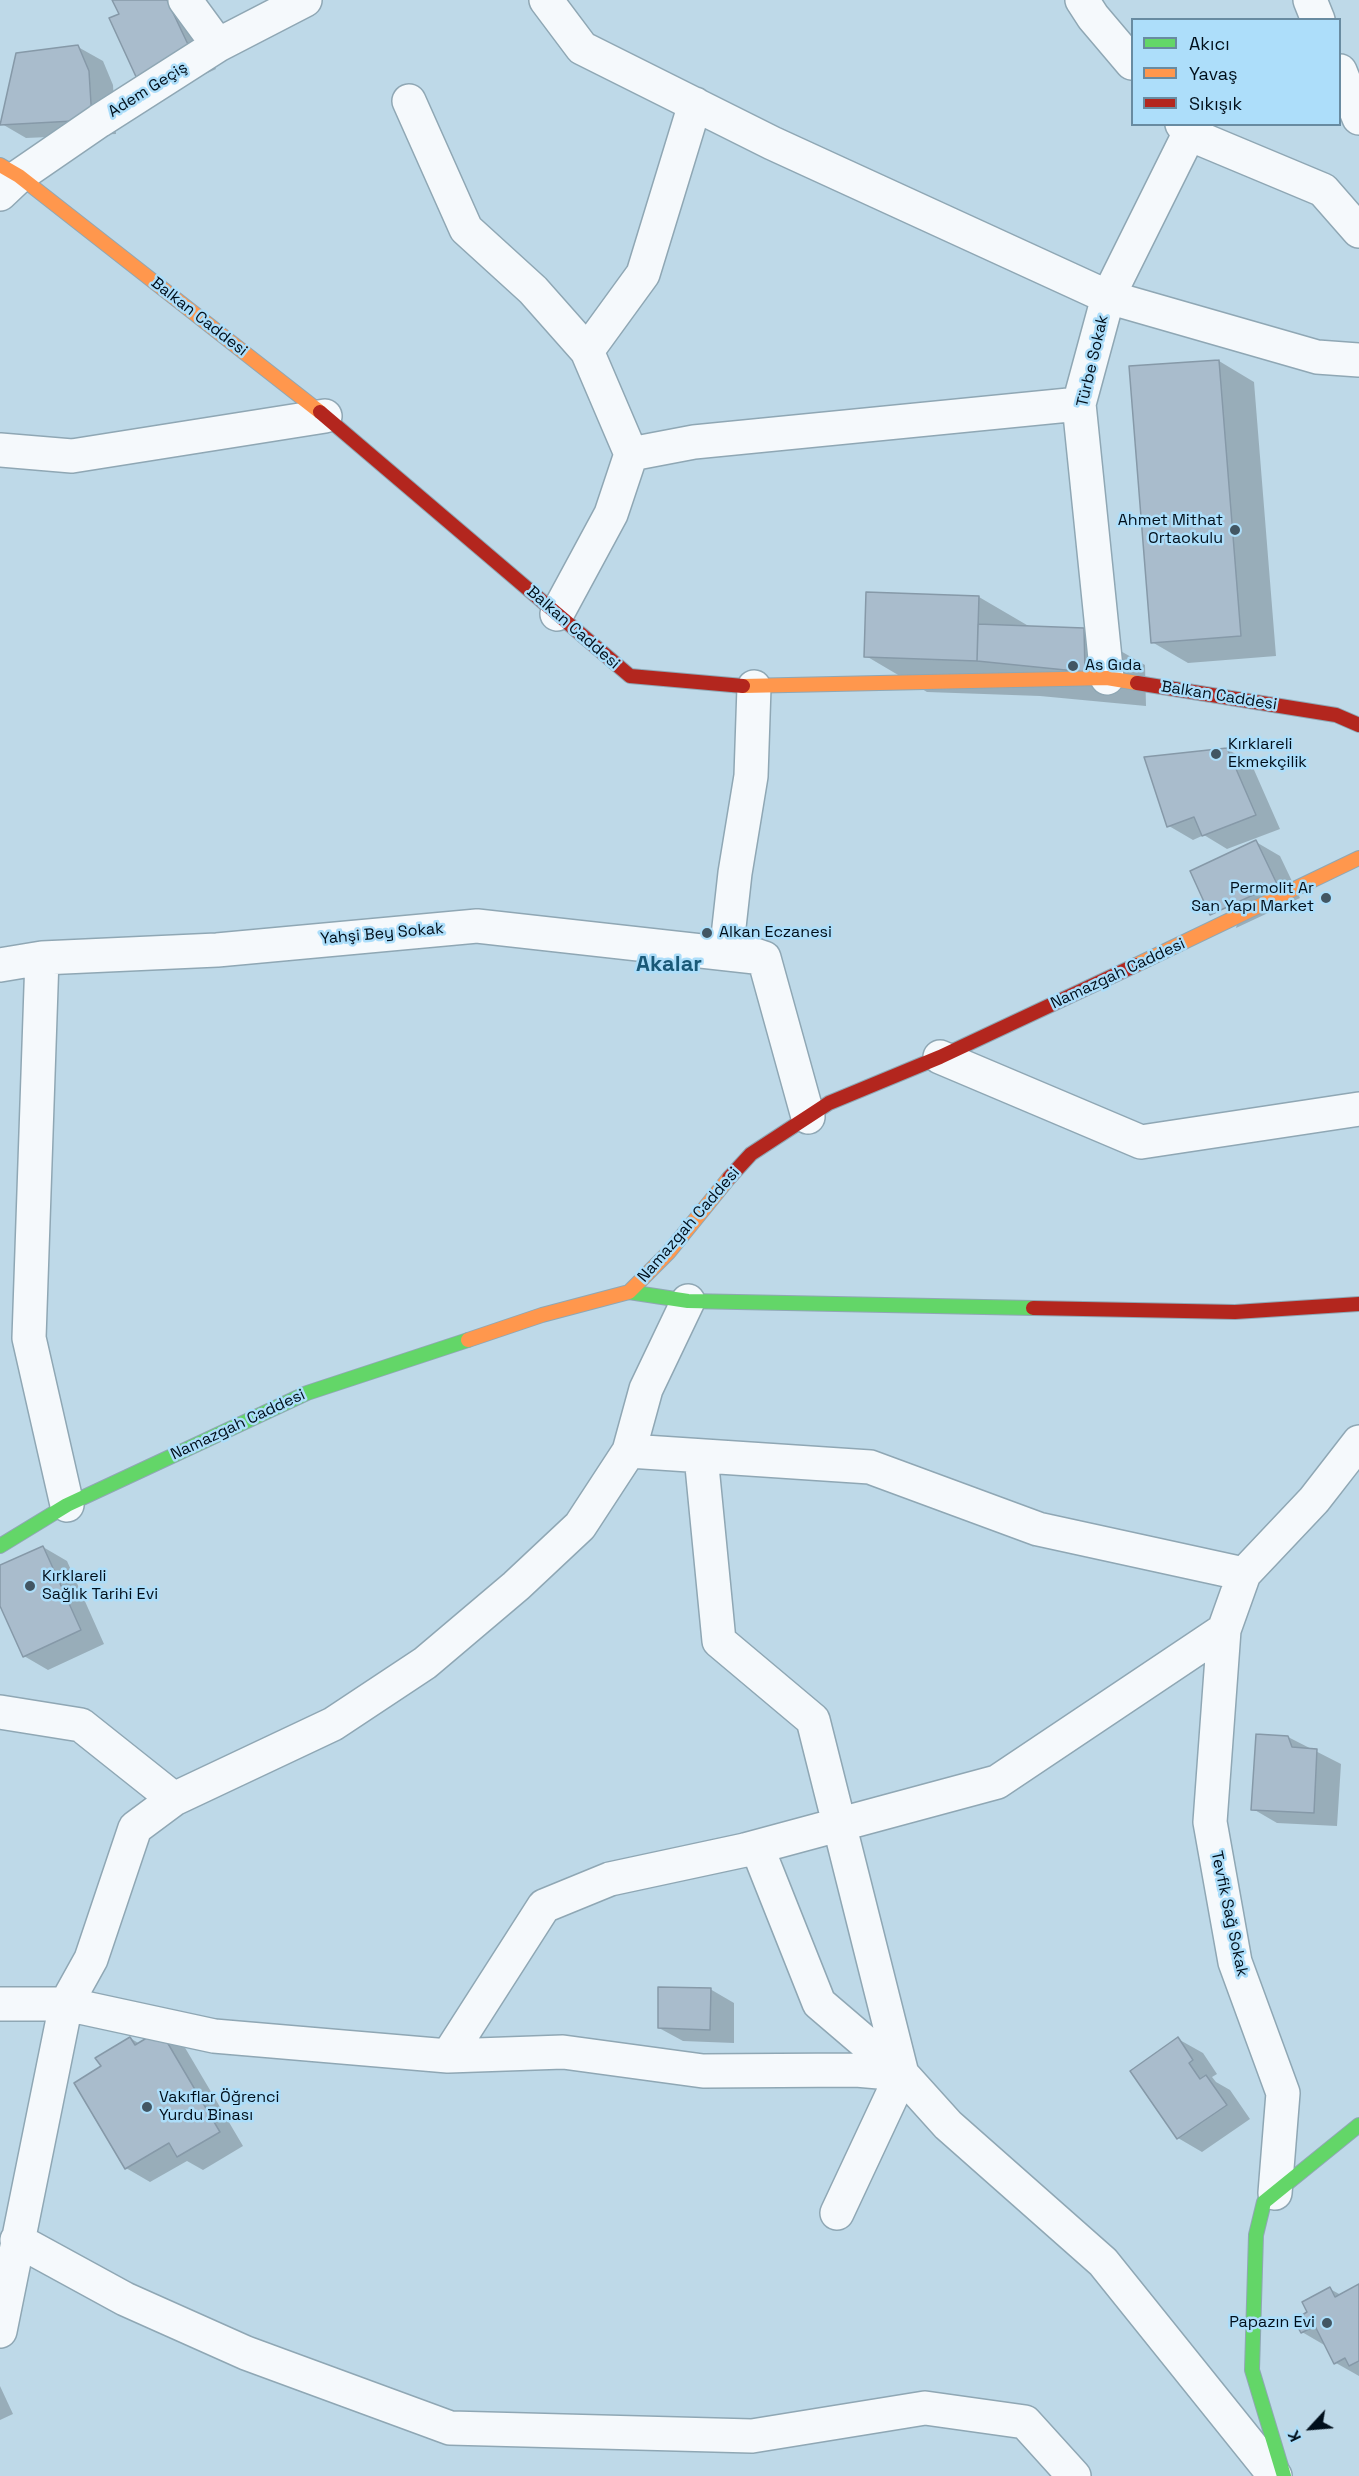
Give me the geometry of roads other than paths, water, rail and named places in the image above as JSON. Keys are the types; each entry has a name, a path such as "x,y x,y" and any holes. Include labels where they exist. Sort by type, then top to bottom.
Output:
{"street":[{"path":"185,0 218,45"},
{"name":"Adem Geçiş","path":"6,178 218,45 305,0"},
{"path":"546,0 582,48 772,143 1108,297 1317,357 1359,360"},
{"path":"1082,0 1093,17 1131,62"},
{"path":"1310,0 1317,18"},
{"path":"1341,73 1359,118"},
{"path":"409,101 466,229 533,290 587,351 632,454 611,514 557,614"},
{"path":"587,351 643,274 695,104"},
{"path":"1185,129 1323,190 1359,231"},
{"name":"Türbe Sokak","path":"1107,678 1079,404 1108,297 1185,129"},
{"name":"Balkan Caddesi","path":"6,178 326,416 630,676 754,687 1107,678 1336,715 1359,725"},
{"path":"632,454 706,441 1079,404"},
{"path":"0,450 72,456 326,416"},
{"path":"754,687 751,776 735,873 727,945 764,958 808,1117"},
{"name":"Namazgah Caddesi","path":"0,1546 66,1504 307,1393 542,1315 629,1292 669,1252 714,1194 751,1154 829,1103 940,1057 1359,858"},
{"name":"Yahşi Bey Sokak","path":"0,965 42,958 217,950 477,926 764,958"},
{"path":"42,958 29,1338 66,1504"},
{"path":"940,1057 1141,1142 1359,1109"},
{"path":"629,1292 688,1301 1235,1312 1359,1304"},
{"path":"0,2331 66,2004 91,1959 135,1828 174,1799 333,1724 425,1663 516,1586 580,1526 628,1452 646,1389 688,1301"},
{"path":"628,1452 870,1467 1038,1529 1244,1574 1314,1500 1359,1442"},
{"path":"701,1456 719,1641 813,1720 902,2074 837,2213"},
{"name":"Tevfik Sağ Sokak","path":"1244,1574 1224,1630 1210,1822 1235,1962 1283,2094 1275,2193"},
{"path":"448,2056 544,1906 610,1879 757,1847 997,1782 1224,1630"},
{"path":"0,1712 81,1725 174,1799"},
{"path":"757,1847 819,2003 902,2074 948,2124 1103,2262 1275,2476"},
{"path":"0,2004 66,2004 214,2036 448,2056 563,2052 703,2071 856,2070 902,2074"},
{"path":"1284,2476 1252,2370 1256,2235 1264,2202 1359,2125"},
{"path":"17,2240 125,2299 246,2353 450,2428 752,2436 925,2408 1025,2422 1074,2476"}],"place":[{"name":"Ahmet Mithat Ortaokulu","path":"1235,530"},
{"name":"As Gıda","path":"1073,666"},
{"name":"Kırklareli Ekmekçilik","path":"1216,754"},
{"name":"Permolit Ar San Yapı Market","path":"1326,898"},
{"name":"Alkan Eczanesi","path":"707,933"},
{"name":"Kırklareli Sağlık Tarihi Evi","path":"30,1586"},
{"name":"Vakıflar Öğrenci Yurdu Binası","path":"147,2107"},
{"name":"Papazın Evi","path":"1327,2323"}],"district":[{"name":"Akalar","path":"669,965"}]}
